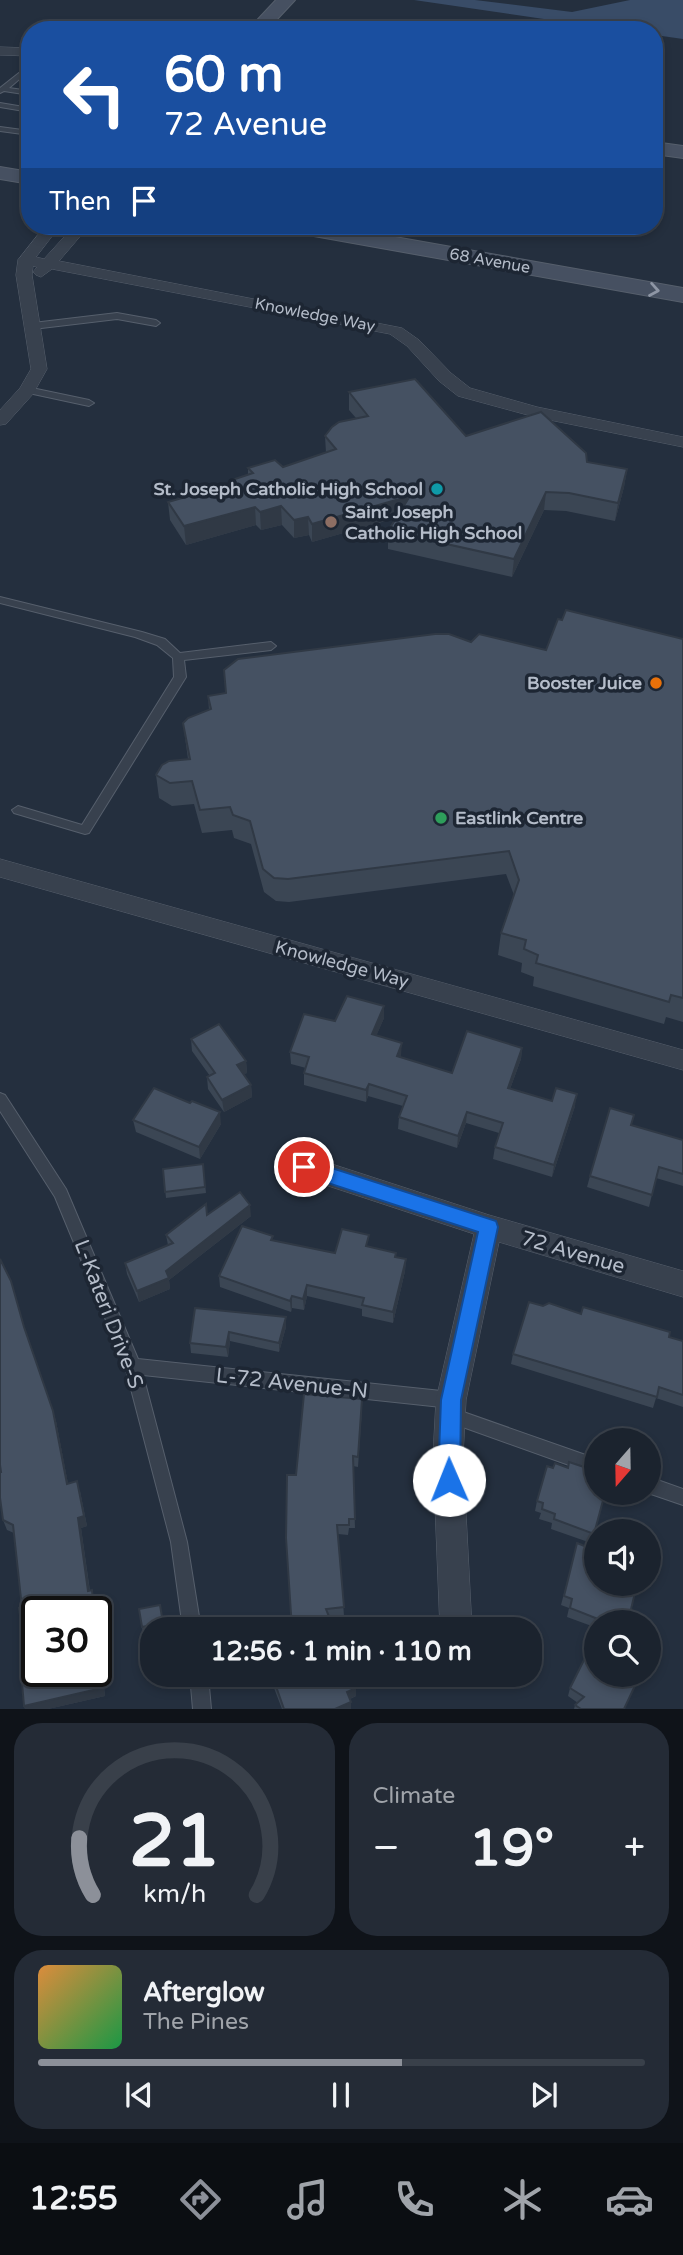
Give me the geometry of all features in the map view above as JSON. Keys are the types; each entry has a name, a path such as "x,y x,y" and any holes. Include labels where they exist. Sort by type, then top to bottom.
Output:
{"main road":[{"path":"266,21 286,0"},
{"path":"663,149 683,152"},
{"path":"0,158 21,162"},
{"path":"0,173 21,176"},
{"name":"68 Avenue","path":"347,235 683,295"},
{"name":"68 Avenue","path":"438,235 683,278"}],"street":[{"path":"0,51 21,52"},
{"path":"0,420 27,390 39,369 24,275 26,260 46,235"},
{"path":"27,291 74,235"},
{"name":"Knowledge Way","path":"26,260 396,331 413,342 445,377 464,392 535,412 683,442"},
{"name":"Knowledge Way","path":"0,868 683,1060"},
{"name":"72 Avenue","path":"304,1167 489,1227 683,1284"},
{"path":"455,1617 448,1456 451,1408 489,1227"}],"lane":[{"path":"1,90 21,74"},
{"path":"1,90 21,92"},
{"path":"0,105 9,110 21,110"},
{"path":"0,129 21,132"},
{"path":"33,326 117,316 156,323"},
{"path":"27,390 89,403"},
{"path":"0,600 161,642 178,657 180,677 85,830 18,810"},
{"path":"178,657 271,646"},
{"name":"L-Kateri Drive-S","path":"0,1099 61,1194 134,1366 179,1542 190,1617"},
{"name":"L-72 Avenue-N","path":"134,1366 451,1408 584,1462"},
{"path":"662,1490 683,1497"},
{"path":"200,1687 202,1709"}],"water":[{"path":"414,0 475,0 572,12 630,0 683,0 683,39 663,36 663,21 558,21"}],"building":[{"name":"St. Joseph Catholic High School","path":"415,379 466,436 541,412 586,453 587,462 627,469 618,503 569,493 546,492 514,559 388,531 410,496 312,524 308,517 294,520 281,506 260,512 255,507 184,526 168,502 235,483 232,480 253,473 248,468 275,460 283,467 336,449 325,436 332,427 339,422 368,416 349,392"},
{"name":"Eastlink Centre","path":"566,610 683,639 683,998 671,995 669,1002 536,963 538,955 524,949 526,940 501,933 519,880 509,851 288,879 274,878 263,869 250,821 233,815 230,807 200,810 192,781 170,783 156,775 162,765 169,761 190,759 183,723 188,718 211,709 208,696 226,693 224,670 238,659 435,634 449,634 471,642 479,634 546,650 558,619 562,620"},
{"path":"347,996 384,1006 372,1034 402,1043 397,1056 452,1073 467,1031 522,1048 508,1088 552,1101 556,1088 577,1094 554,1165 495,1147 503,1123 467,1112 458,1136 399,1117 407,1096 369,1084 366,1090 304,1073 309,1057 290,1052 304,1014 335,1021"},
{"path":"219,1024 246,1061 237,1065 251,1085 222,1100 207,1077 215,1073 191,1039"},
{"path":"154,1088 220,1112 199,1147 133,1120"},
{"path":"610,1108 634,1115 631,1125 683,1140 683,1174 659,1167 652,1195 590,1176"},
{"path":"203,1164 205,1187 165,1192 163,1169"},
{"path":"240,1192 250,1205 166,1271 169,1278 137,1291 125,1263 173,1243 166,1235 206,1204 207,1215"},
{"path":"242,1226 273,1236 271,1240 335,1253 342,1229 369,1235 366,1246 396,1253 395,1257 406,1259 393,1312 362,1305 364,1298 307,1285 303,1299 292,1296 290,1301 219,1276"},
{"path":"0,1259 11,1281 53,1411 67,1484 77,1481 84,1516 78,1518 88,1591 92,1590 93,1596 21,1596 21,1599 13,1525 3,1520 0,1465"},
{"path":"529,1302 543,1306 549,1303 581,1314 583,1307 670,1332 669,1337 683,1341 683,1395 659,1387 657,1397 513,1354"},
{"path":"195,1308 286,1317 279,1343 229,1332 226,1347 190,1343"},
{"path":"304,1394 362,1399 358,1457 353,1456 355,1519 349,1519 349,1525 337,1525 344,1607 326,1609 329,1617 291,1617 286,1538 287,1475 296,1475"},
{"path":"569,1462 584,1467 584,1505 602,1505 598,1519 584,1519 584,1530 554,1519 555,1514 542,1509 543,1503 537,1501 547,1466 553,1468 555,1463 568,1468"},
{"path":"577,1543 584,1546 584,1596 634,1596 631,1610 584,1610 584,1614 570,1608 572,1599 564,1596"},
{"path":"160,1605 162,1617 140,1617 139,1609"},
{"path":"584,1660 584,1687 634,1687 624,1709 581,1709 575,1705 584,1697 570,1688"},
{"path":"22,1687 102,1687 102,1688 24,1706"},
{"path":"276,1687 356,1688 347,1692 351,1702 335,1709 284,1709"}],"place":[{"name":"St. Joseph Catholic High School","path":"437,489"},
{"name":"Saint Joseph Catholic High School","path":"331,522"},
{"name":"Booster Juice","path":"656,683"},
{"name":"Eastlink Centre","path":"441,818"}],"route":[{"path":"304,1167 489,1227 451,1400 449,1480"}]}
